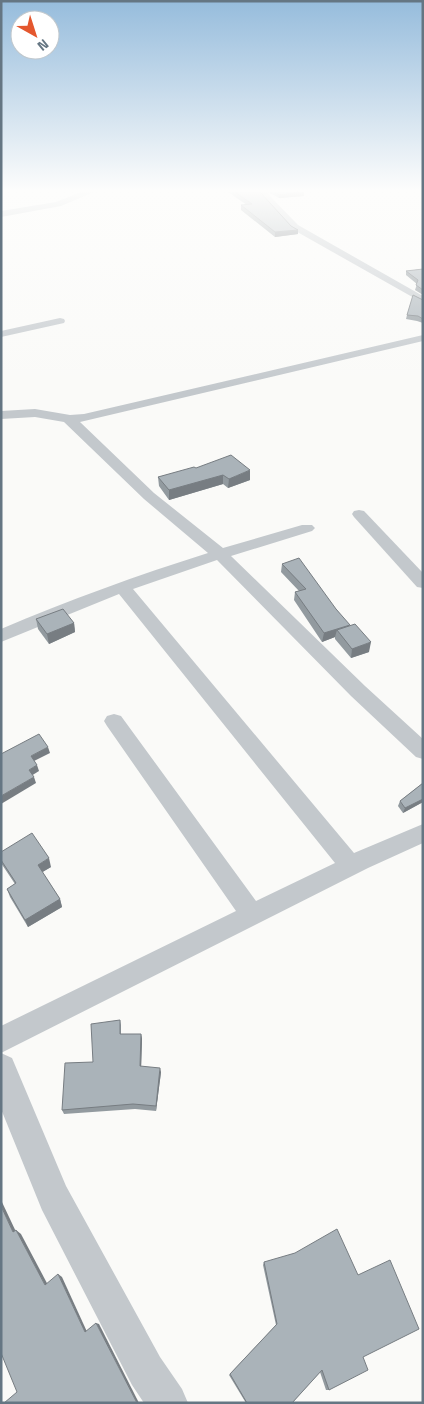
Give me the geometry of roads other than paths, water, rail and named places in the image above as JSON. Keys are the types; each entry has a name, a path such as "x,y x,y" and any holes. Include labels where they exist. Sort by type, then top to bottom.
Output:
{"street":[{"path":"349,258 423,300"},
{"path":"1,334 60,321"},
{"path":"69,420 423,338"},
{"path":"1,415 19,412 55,414 69,420 149,496 221,555 358,691 423,751"},
{"path":"359,514 423,583"},
{"path":"1,636 56,611 122,587 307,528"},
{"path":"122,587 351,866"},
{"path":"114,721 252,915"},
{"path":"1,1040 351,866 423,834"},
{"path":"1,1069 54,1198 146,1371 168,1403"}]}
